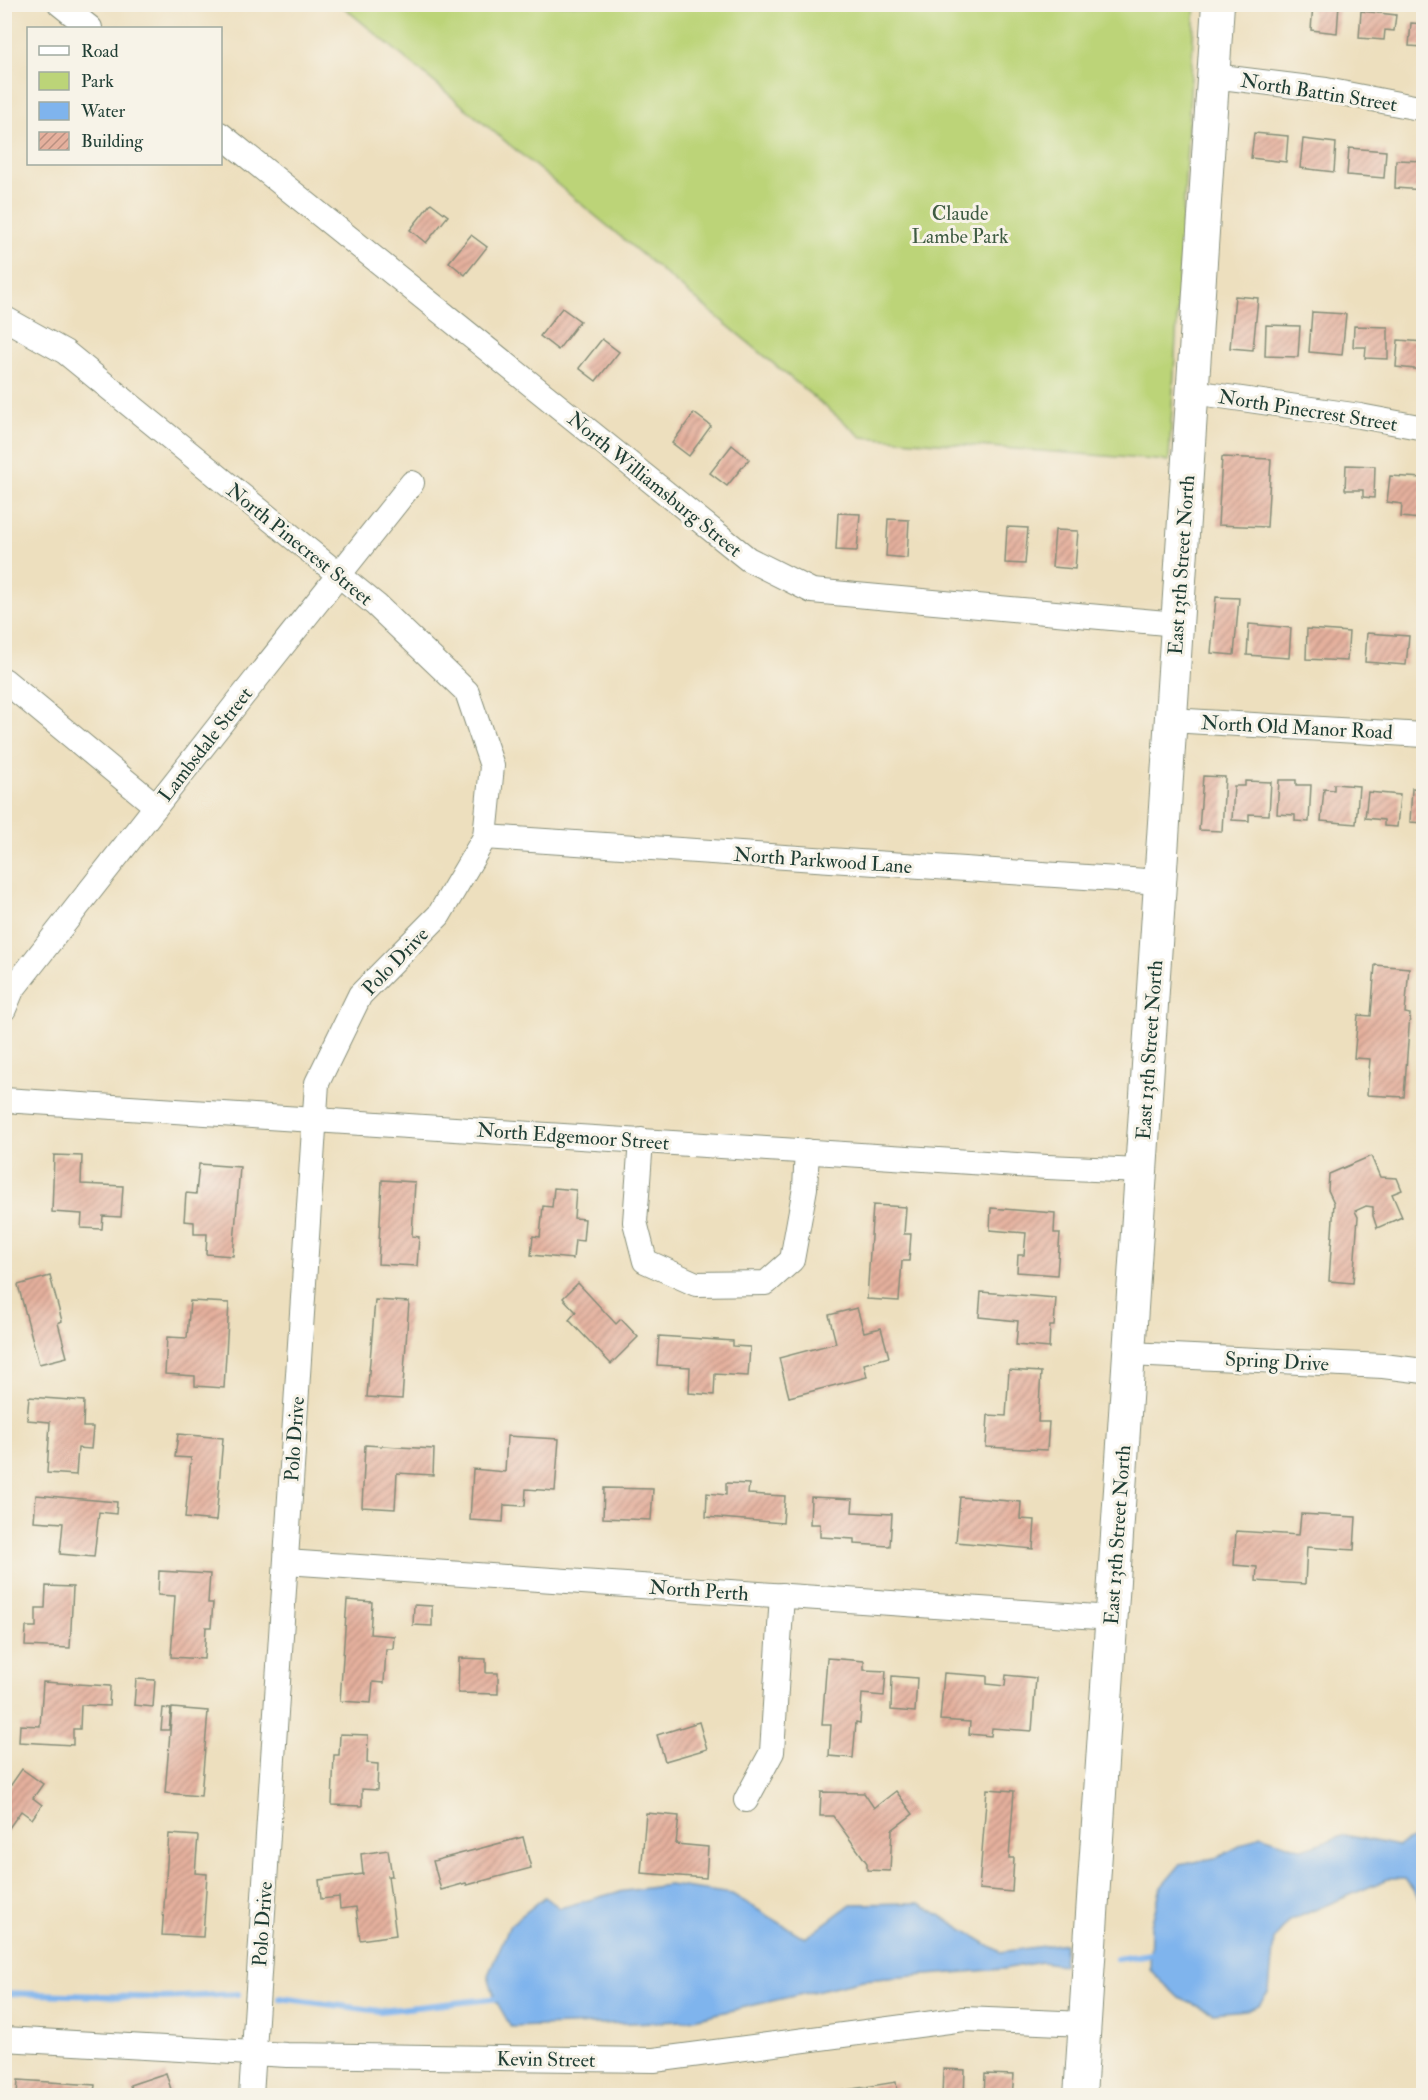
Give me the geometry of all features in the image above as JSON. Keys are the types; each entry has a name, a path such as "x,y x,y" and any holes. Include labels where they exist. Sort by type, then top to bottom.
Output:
{"main road":[{"name":"East 13th Street North","path":"1080,2096 1218,4"}],"street":[{"path":"60,4 89,27"},
{"name":"North Battin Street","path":"1213,76 1326,90 1424,109"},
{"name":"North Williamsburg Street","path":"222,136 748,559 812,591 1177,624"},
{"name":"North Pinecrest Street","path":"4,318 65,352 376,605 467,692 492,766 485,837"},
{"name":"North Pinecrest Street","path":"1192,392 1360,416 1424,428"},
{"name":"Lambsdale Street","path":"4,1009 12,990 412,483"},
{"path":"4,681 156,806"},
{"name":"North Old Manor Road","path":"1171,720 1424,735"},
{"name":"North Parkwood Lane","path":"485,837 1161,882"},
{"name":"Polo Drive","path":"251,2096 317,1083 360,995 439,915 485,837"},
{"name":"North Edgemoor Street","path":"4,1100 1047,1167 1141,1171"},
{"path":"640,1140 635,1222 645,1261 696,1284 766,1283 792,1260 805,1188 807,1151"},
{"name":"Spring Drive","path":"1130,1354 1383,1366 1424,1371"},
{"name":"North Perth","path":"286,1562 1112,1618"},
{"path":"746,1800 772,1752 782,1595"},
{"name":"Kevin Street","path":"4,2039 254,2053 654,2060 964,2019 1085,2024"}],"green space":[{"name":"Claude Lambe Park","path":"341,5 1195,5 1169,461 862,437"}],"water":[{"path":"1423,1833 1423,1904 1405,1879 1388,1879 1291,1920 1274,1939 1269,1991 1259,2005 1246,2010 1213,2013 1179,1998 1150,1970 1151,1926 1161,1887 1180,1865 1219,1857 1260,1835 1303,1849 1345,1835 1398,1846"},
{"path":"669,1885 732,1894 805,1938 851,1904 920,1903 1000,1952 1065,1943 1063,1965 1041,1962 1003,1969 863,1980 685,2021 511,2027 495,1999 488,1975 510,1925 545,1897 560,1908 618,1892"}],"building":[{"path":"1313,4 1339,4 1337,33 1311,30"},
{"path":"1361,11 1396,15 1394,31 1385,30 1384,40 1359,38"},
{"path":"1411,23 1424,24 1424,47 1409,46"},
{"path":"1254,133 1288,136 1286,162 1251,158"},
{"path":"1303,139 1336,143 1334,172 1300,168"},
{"path":"1349,148 1386,151 1384,178 1347,175"},
{"path":"1396,160 1424,161 1424,190 1395,188"},
{"path":"431,203 448,216 426,243 410,230"},
{"path":"471,235 487,247 465,275 449,262"},
{"path":"1235,296 1258,298 1253,350 1230,348"},
{"path":"562,308 580,321 558,350 540,336"},
{"path":"1312,312 1346,314 1342,355 1309,352"},
{"path":"1266,325 1300,326 1298,357 1265,356"},
{"path":"1354,326 1388,327 1388,359 1365,358 1366,347 1353,347"},
{"path":"602,339 619,352 596,381 579,368"},
{"path":"1398,340 1424,342 1424,370 1396,367"},
{"path":"694,413 711,426 689,456 672,443"},
{"path":"732,445 749,459 727,486 710,473"},
{"path":"1222,457 1271,459 1267,527 1218,525"},
{"path":"1346,465 1375,466 1374,498 1363,497 1363,490 1345,490"},
{"path":"1390,476 1423,478 1420,519 1401,517 1402,504 1387,502"},
{"path":"838,513 860,514 857,551 836,550"},
{"path":"888,519 909,520 907,558 886,556"},
{"path":"1007,527 1028,528 1025,564 1005,563"},
{"path":"1055,530 1078,531 1075,569 1052,567"},
{"path":"1216,597 1239,598 1234,655 1211,653"},
{"path":"1249,624 1291,628 1289,658 1247,655"},
{"path":"1307,629 1349,632 1347,661 1306,659"},
{"path":"1367,633 1409,636 1406,665 1365,662"},
{"path":"1203,776 1225,777 1222,831 1199,830"},
{"path":"1279,780 1296,780 1296,785 1311,785 1309,822 1295,821 1295,815 1277,814"},
{"path":"1245,781 1271,782 1269,815 1249,814 1249,821 1232,820 1234,786 1245,786"},
{"path":"1334,784 1359,786 1356,824 1321,821 1324,789 1334,790"},
{"path":"1412,788 1424,789 1424,823 1410,822"},
{"path":"1368,792 1400,795 1397,827 1384,826 1384,820 1365,818"},
{"path":"1375,965 1409,968 1405,1013 1410,1014 1404,1097 1367,1095 1370,1059 1354,1058 1358,1015 1371,1016"},
{"path":"54,1155 82,1156 81,1184 123,1186 121,1217 103,1216 102,1229 81,1228 82,1214 52,1212"},
{"path":"1371,1156 1380,1177 1397,1178 1402,1190 1392,1194 1402,1217 1377,1228 1373,1207 1366,1206 1355,1211 1358,1217 1353,1283 1329,1281 1334,1203 1328,1190 1329,1174"},
{"path":"199,1164 240,1167 233,1256 206,1254 207,1234 194,1234 194,1222 184,1221 186,1193 196,1194"},
{"path":"382,1180 415,1182 412,1236 419,1237 417,1266 378,1264"},
{"path":"554,1188 576,1190 574,1218 585,1219 583,1241 575,1240 573,1259 531,1255 533,1236 540,1237 543,1206 552,1207"},
{"path":"873,1205 906,1207 904,1234 911,1234 909,1261 902,1261 899,1301 867,1299"},
{"path":"991,1208 1055,1213 1054,1233 1060,1233 1057,1275 1017,1272 1018,1255 1024,1255 1026,1233 990,1230"},
{"path":"50,1276 62,1321 58,1323 67,1357 39,1364 18,1285"},
{"path":"578,1283 616,1324 621,1319 638,1337 611,1364 569,1320 576,1312 563,1298"},
{"path":"981,1292 1056,1298 1054,1326 1050,1326 1049,1348 1016,1345 1018,1321 979,1317"},
{"path":"375,1300 409,1302 402,1399 367,1397"},
{"path":"190,1301 229,1303 224,1388 195,1386 195,1376 165,1374 167,1337 187,1338"},
{"path":"857,1308 864,1332 881,1328 889,1357 864,1364 867,1377 789,1397 779,1358 836,1343 829,1315"},
{"path":"659,1336 733,1341 733,1346 750,1347 748,1376 715,1374 714,1395 689,1393 690,1367 657,1365"},
{"path":"1009,1370 1041,1372 1038,1422 1049,1422 1047,1450 986,1447 988,1415 1006,1416"},
{"path":"29,1397 84,1401 83,1427 93,1427 91,1449 78,1448 76,1475 47,1473 50,1422 27,1420"},
{"path":"178,1434 223,1438 216,1521 185,1518 191,1458 175,1457"},
{"path":"507,1436 559,1439 555,1491 526,1489 525,1506 504,1505 503,1522 470,1520 473,1469 505,1472"},
{"path":"365,1445 434,1449 433,1475 397,1473 395,1509 362,1507"},
{"path":"726,1483 749,1484 748,1494 785,1496 783,1523 706,1517 707,1493 726,1495"},
{"path":"604,1488 653,1489 651,1520 603,1518"},
{"path":"36,1495 117,1502 116,1514 99,1512 94,1557 60,1554 63,1523 34,1521"},
{"path":"811,1497 853,1499 852,1512 892,1514 890,1546 854,1544 854,1539 820,1537 820,1524 810,1524"},
{"path":"960,1497 1021,1502 1020,1519 1035,1520 1033,1549 956,1542"},
{"path":"1301,1514 1356,1517 1354,1550 1307,1547 1305,1584 1256,1581 1257,1567 1234,1565 1236,1531 1299,1535"},
{"path":"159,1571 210,1574 208,1603 213,1603 211,1627 206,1627 204,1659 171,1657 175,1596 158,1595"},
{"path":"46,1586 73,1587 70,1648 25,1646 26,1627 36,1627 36,1608 45,1608"},
{"path":"347,1600 372,1602 370,1634 394,1636 393,1649 386,1649 384,1683 373,1682 371,1703 340,1701"},
{"path":"414,1605 432,1606 432,1626 413,1625"},
{"path":"459,1658 486,1659 486,1673 498,1673 498,1694 458,1693"},
{"path":"827,1658 864,1661 864,1670 886,1671 884,1696 862,1694 860,1723 856,1722 853,1758 829,1756 831,1725 822,1725"},
{"path":"944,1673 987,1676 987,1684 1005,1686 1006,1675 1036,1678 1032,1731 992,1728 991,1736 969,1734 970,1722 940,1720"},
{"path":"892,1676 917,1678 915,1712 891,1710"},
{"path":"136,1679 155,1680 153,1707 134,1705"},
{"path":"43,1682 110,1686 109,1706 81,1705 80,1729 73,1729 73,1745 19,1742 20,1725 40,1726"},
{"path":"163,1708 171,1709 169,1730 161,1730"},
{"path":"172,1708 208,1711 201,1796 165,1793"},
{"path":"699,1722 707,1749 665,1761 657,1735"},
{"path":"340,1734 368,1735 367,1763 378,1764 377,1790 362,1789 362,1806 332,1805 334,1755 339,1755"},
{"path":"22,1769 43,1784 33,1798 42,1805 32,1819 21,1811 4,1835 4,1795"},
{"path":"987,1789 1014,1791 1009,1858 1014,1858 1012,1892 979,1889"},
{"path":"896,1791 913,1814 892,1830 890,1871 867,1870 867,1863 833,1816 820,1816 821,1792 864,1793 874,1808"},
{"path":"646,1813 679,1816 676,1844 708,1847 706,1878 641,1873"},
{"path":"169,1834 198,1836 195,1873 207,1874 203,1937 162,1935"},
{"path":"523,1837 531,1868 441,1890 433,1861"},
{"path":"388,1850 392,1876 388,1876 396,1935 360,1940 356,1907 340,1909 339,1897 321,1899 319,1880 363,1874 361,1854"},
{"path":"943,2069 965,2070 964,2096 942,2096"},
{"path":"166,2073 173,2096 133,2096 130,2085"},
{"path":"985,2074 1014,2075 1012,2096 984,2096"},
{"path":"18,2080 95,2085 94,2096 17,2096"},
{"path":"896,2082 898,2096 821,2096 820,2094"}],"waterway":[{"path":"1117,1959 1151,1954 1157,1949"},
{"path":"4,1993 164,1998 238,1994"},
{"path":"280,1998 380,2011 500,1998"}]}
